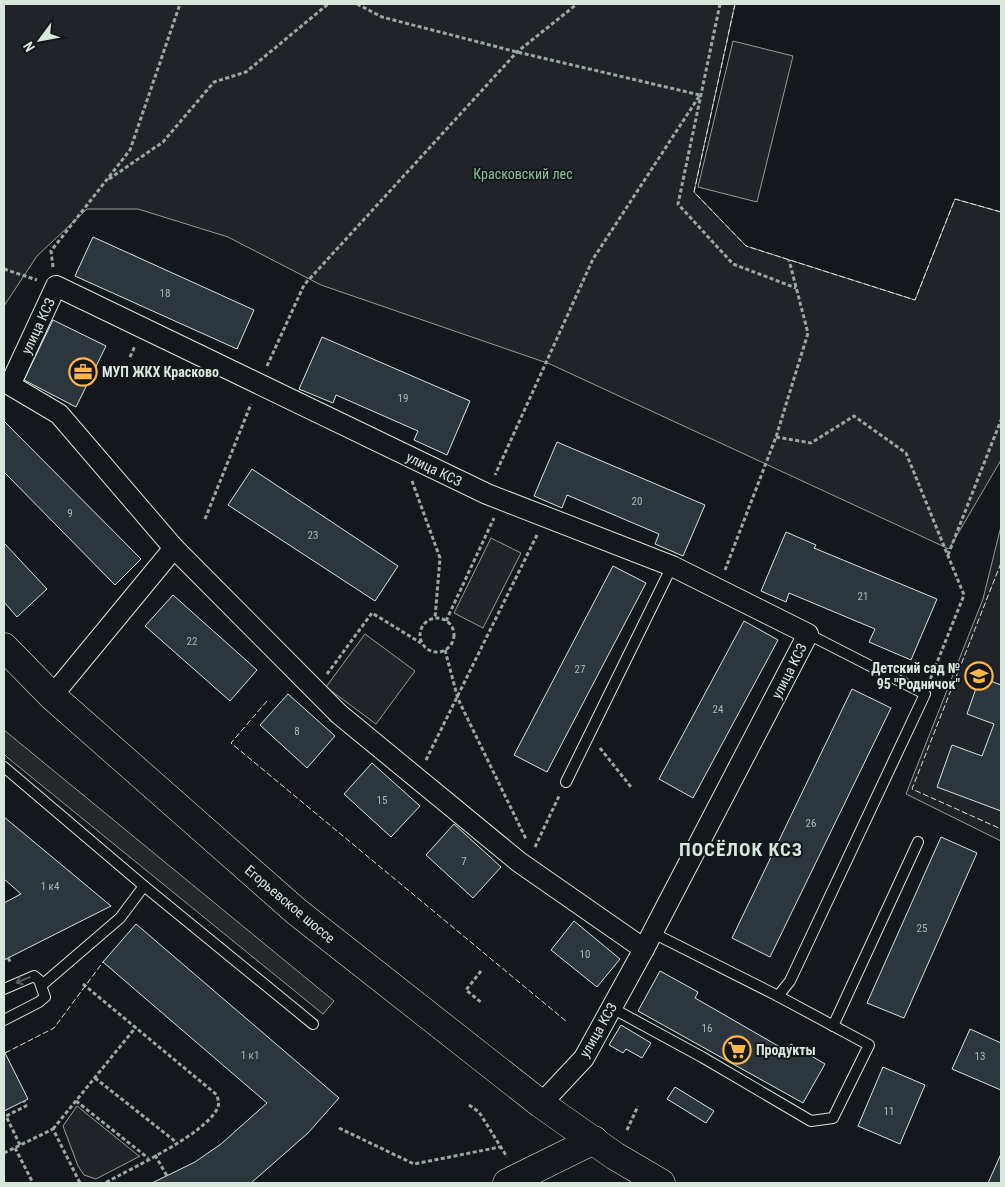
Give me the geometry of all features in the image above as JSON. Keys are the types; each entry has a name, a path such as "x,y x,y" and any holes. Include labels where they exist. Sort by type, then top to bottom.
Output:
{"main road":[{"name":"Егорьевское шоссе","path":"4,647 52,696 297,912 541,1104 661,1183"},
{"path":"507,1170 594,1140"}],"street":[{"name":"улица КСЗ","path":"541,1104 584,1058 648,941 808,634 672,566 495,497 402,454 56,286 10,385 59,414 174,548 339,714 519,862 648,941"},
{"path":"52,696 174,548"}],"lane":[{"path":"566,782 672,566"},
{"path":"778,996 790,981 925,694 808,634"},
{"path":"4,767 144,886 313,1024"},
{"path":"834,1026 918,842"},
{"path":"42,985 120,918 144,886"},
{"path":"612,1008 702,1057 811,1121 833,1118 869,1045 778,996 648,941"},
{"path":"4,988 34,976 42,985 45,997 4,1020"}],"path":[{"path":"4,269 56,286 51,251 130,150 180,4"},
{"path":"106,181 163,142 214,82 246,72 328,4"},
{"path":"358,4 382,18 700,95"},
{"path":"205,519 259,385 304,285 517,52 577,4"},
{"path":"720,4 678,204 733,264 796,288"},
{"path":"446,621 593,259 700,95"},
{"path":"718,588 776,438 808,333 789,260"},
{"path":"776,438 811,443 854,416 906,453 964,595 925,694"},
{"path":"948,555 1001,420"},
{"path":"402,454 440,558 436,618"},
{"path":"416,778 458,698 546,517"},
{"path":"315,691 372,613 422,643"},
{"path":"436,618 446,621 453,630 454,636 453,642 445,650 435,652 425,648 420,638 422,627 430,619 436,618"},
{"path":"445,650 458,698 532,853 566,782"},
{"path":"589,734 631,787"},
{"path":"8,958 11,963"},
{"path":"481,971 466,990 482,1003"},
{"path":"84,984 216,1095 219,1103 218,1109 203,1127 105,1183"},
{"path":"4,1153 53,1129 136,1027"},
{"path":"95,1078 176,1142"},
{"path":"20,1145 6,1116 26,1106 24,1101"},
{"path":"76,1101 148,1158"},
{"path":"469,1104 479,1112 500,1147 507,1170"},
{"path":"627,1130 638,1106"},
{"path":"339,1128 414,1164 500,1147"},
{"path":"53,1129 80,1183"},
{"path":"16,1148 33,1183"},
{"path":"155,1155 167,1176"}],"green space":[{"name":"Красковский лес","path":"4,4 735,4 694,192 746,246 915,300 955,199 1001,212 1001,460 949,549 550,364 321,285 228,237 138,209 87,209 37,256 4,306"},
{"path":"733,41 793,56 757,202 698,187"},
{"name":"Детский сад № 95 \"Родничок\"","path":"1001,526 1001,841 906,794 983,599"},
{"path":"491,538 521,553 483,628 454,613"},
{"path":"365,634 415,671 376,724 326,687"},
{"path":"77,1106 140,1156 96,1179 84,1175 78,1166 63,1126"}],"shaded area":[{"path":"4,730 334,1001 323,1014 8,758 4,754"}],"building":[{"path":"93,237 254,310 237,349 75,276"},
{"path":"53,320 106,346 76,407 24,380"},
{"path":"322,337 470,401 447,455 414,440 418,431 336,395 333,403 299,389"},
{"path":"4,421 141,559 115,585 4,472"},
{"path":"557,442 705,505 683,556 655,544 659,534 567,495 562,508 534,496"},
{"path":"252,469 398,566 375,601 228,505"},
{"path":"786,532 816,545 814,548 937,599 911,660 869,642 875,629 789,593 786,602 761,591"},
{"path":"4,543 47,589 17,617 4,602"},
{"path":"613,566 646,583 547,772 514,755"},
{"path":"173,595 257,670 230,701 145,626"},
{"path":"744,621 778,640 693,798 659,779"},
{"path":"980,677 1001,685 1001,811 937,787 952,745 982,756 994,724 967,714"},
{"path":"852,689 891,708 770,957 732,938"},
{"path":"288,694 335,736 307,768 260,725"},
{"path":"372,763 420,806 391,837 344,794"},
{"path":"4,817 111,906 4,960 4,903 21,894 4,879"},
{"path":"454,824 501,867 473,898 426,855"},
{"path":"941,837 977,853 904,1018 867,1003"},
{"path":"574,921 620,959 597,987 551,950"},
{"path":"136,924 339,1098 308,1133 251,1183 152,1183 195,1162 221,1144 267,1103 103,962"},
{"path":"660,971 698,992 695,998 787,1051 791,1044 825,1064 803,1103 638,1011"},
{"path":"621,1025 651,1043 642,1058 626,1049 623,1053 609,1045"},
{"path":"970,1029 1001,1043 1001,1090 952,1069"},
{"path":"4,1054 28,1099 4,1111"},
{"path":"883,1067 925,1085 900,1144 858,1126"},
{"path":"675,1087 714,1111 706,1123 667,1099"},
{"path":"1001,1154 1001,1183 988,1183"}],"fence":[{"path":"735,4 694,192 746,246 915,300 955,199 1001,212"},
{"path":"1001,563 912,789 1001,829"},
{"path":"267,701 231,743 567,1022"},
{"path":"5,1053 54,1028 103,962"}],"place":[{"name":"МУП ЖКХ Красково","path":"83,372"},
{"name":"Детский сад № 95 \"Родничок\"","path":"979,676"},
{"name":"Продукты","path":"737,1050"}],"district":[{"name":"ПОСЁЛОК КСЗ","path":"741,849"}]}
